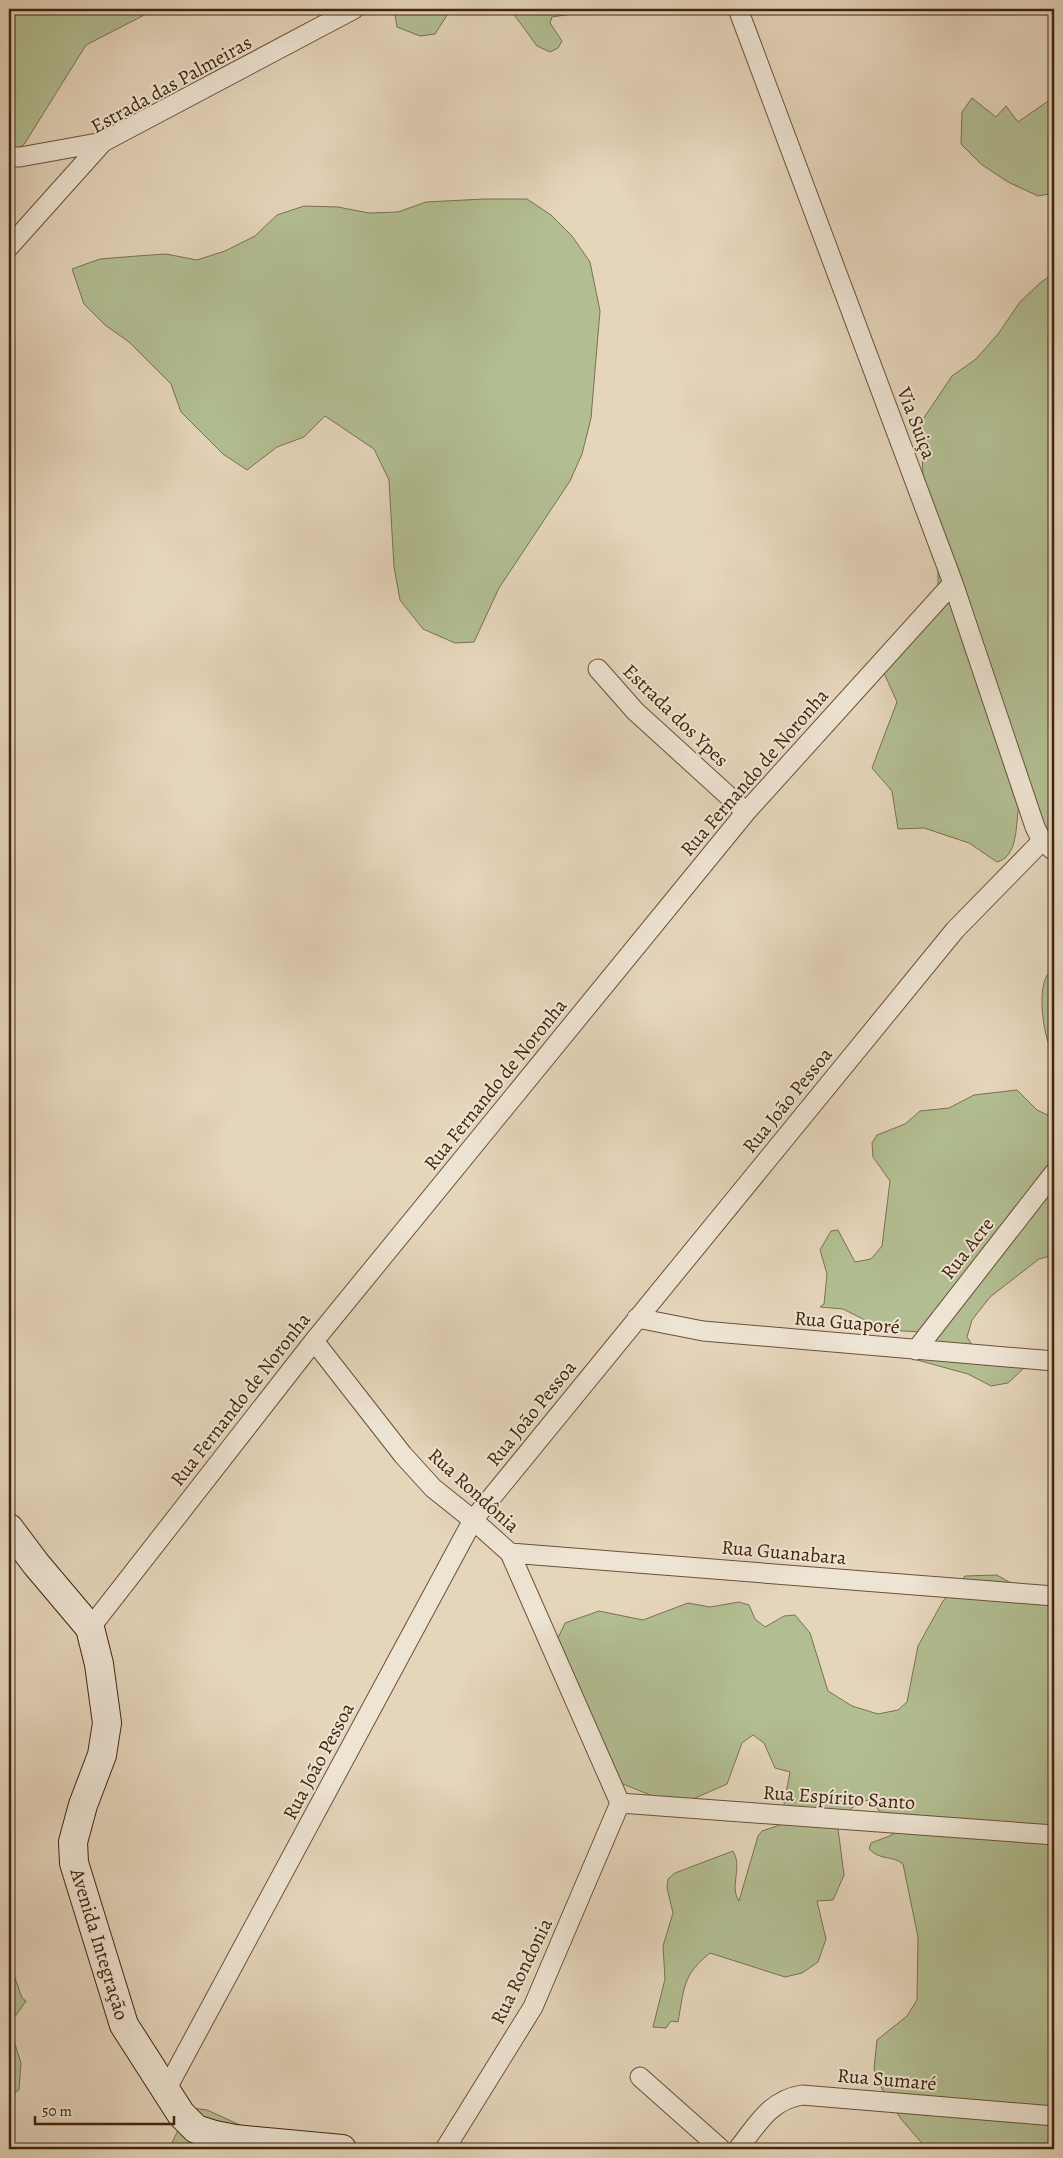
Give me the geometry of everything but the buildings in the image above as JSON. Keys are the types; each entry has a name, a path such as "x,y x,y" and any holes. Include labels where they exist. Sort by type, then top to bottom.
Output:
{"main road":[{"path":"9,1528 36,1564 90,1628"},
{"name":"Avenida Integração","path":"90,1628 99,1664 107,1723 102,1755 83,1805 75,1833 73,1842 74,1863 124,2025 182,2114 196,2128 215,2135 235,2139 342,2149"}],"street":[{"name":"Estrada das Palmeiras","path":"9,246 103,142 354,9"},
{"name":"Via Suiça","path":"738,9 953,584 1032,821 1048,846"},
{"path":"9,157 20,157 103,142"},
{"name":"Rua Fernando de Noronha","path":"90,1628 314,1341 746,812 953,584"},
{"name":"Estrada dos Ypes","path":"598,669 635,711 746,812"},
{"name":"Rua João Pessoa","path":"166,2090 473,1520 955,930 1048,846"},
{"name":"Rua Acre","path":"916,1350 1054,1174"},
{"name":"Rua Guaporé","path":"637,1318 703,1331 1054,1361"},
{"name":"Rua Rondônia","path":"314,1341 421,1475 433,1488 473,1520 510,1554 620,1803"},
{"name":"Rua Guanabara","path":"510,1554 1054,1596"},
{"name":"Rua Espírito Santo","path":"620,1803 1054,1836"},
{"name":"Rua Rondonia","path":"445,2149 533,2007 620,1803"},
{"path":"640,2077 721,2149"},
{"name":"Rua Sumaré","path":"738,2149 771,2108 786,2099 802,2095 1054,2116"}],"green space":[{"path":"9,9 156,9 86,45 25,143 14,154 9,155"},
{"path":"399,9 451,9 435,34 420,36 397,27 395,15"},
{"path":"510,9 605,9 552,17 550,23 562,41 558,48 550,52 537,46"},
{"path":"1054,97 1054,193 1038,196 1008,182 981,164 961,144 962,112 972,98 996,117 1006,106 1018,122"},
{"path":"527,199 551,215 572,236 590,262 600,311 591,418 582,454 570,481 499,588 474,642 455,643 423,629 400,600 394,567 389,480 374,449 325,416 304,437 277,447 247,470 223,454 181,412 171,384 129,342 105,325 84,304 72,269 100,259 137,256 166,254 197,260 225,251 255,236 277,215 304,206 338,207 369,213 398,212 426,202"},
{"path":"1054,273 1054,846 1026,808 1018,811 1016,833 1012,848 1004,859 997,862 969,843 924,828 898,829 892,791 872,768 897,702 884,673 938,595 938,571 924,504 922,452 915,431 952,376 976,359 998,334 1020,302"},
{"path":"1054,968 1054,1056 1047,1040 1043,1019 1042,997 1046,978"},
{"path":"1017,1090 1037,1110 1054,1118 1054,1255 1039,1259 990,1297 972,1320 967,1337 972,1345 1024,1356 1024,1368 1008,1383 991,1386 968,1374 917,1360 913,1354 922,1332 885,1330 843,1309 820,1307 824,1304 827,1274 820,1250 831,1231 838,1230 855,1262 871,1259 882,1246 890,1181 873,1157 872,1143 877,1135 905,1124 920,1111 949,1108 974,1095"},
{"path":"997,1575 1054,1608 1054,2149 927,2149 901,2119 881,2087 874,2069 877,2040 907,2016 917,2000 918,1937 903,1864 873,1853 869,1849 871,1843 892,1835 894,1830 871,1800 860,1801 837,1821 844,1875 833,1900 817,1901 826,1939 818,1962 802,1973 785,1977 710,1953 689,1976 683,1992 678,2022 671,2021 666,2028 653,2027 665,1979 663,1946 673,1913 667,1888 668,1879 675,1873 733,1851 737,1864 735,1889 739,1901 758,1836 762,1831 780,1825 790,1772 775,1768 764,1743 753,1735 742,1743 727,1784 693,1799 655,1797 606,1777 556,1660 558,1638 565,1623 599,1611 643,1620 688,1603 710,1607 739,1602 749,1605 755,1619 765,1627 784,1616 795,1615 810,1633 828,1691 852,1706 878,1714 898,1710 907,1702 918,1646 943,1601 965,1576"},
{"path":"9,1961 22,1998 26,2001 9,2025"},
{"path":"9,2025 21,2063 19,2090 9,2096"},
{"path":"192,2108 207,2110 275,2141 302,2149 169,2149 180,2126"}]}
